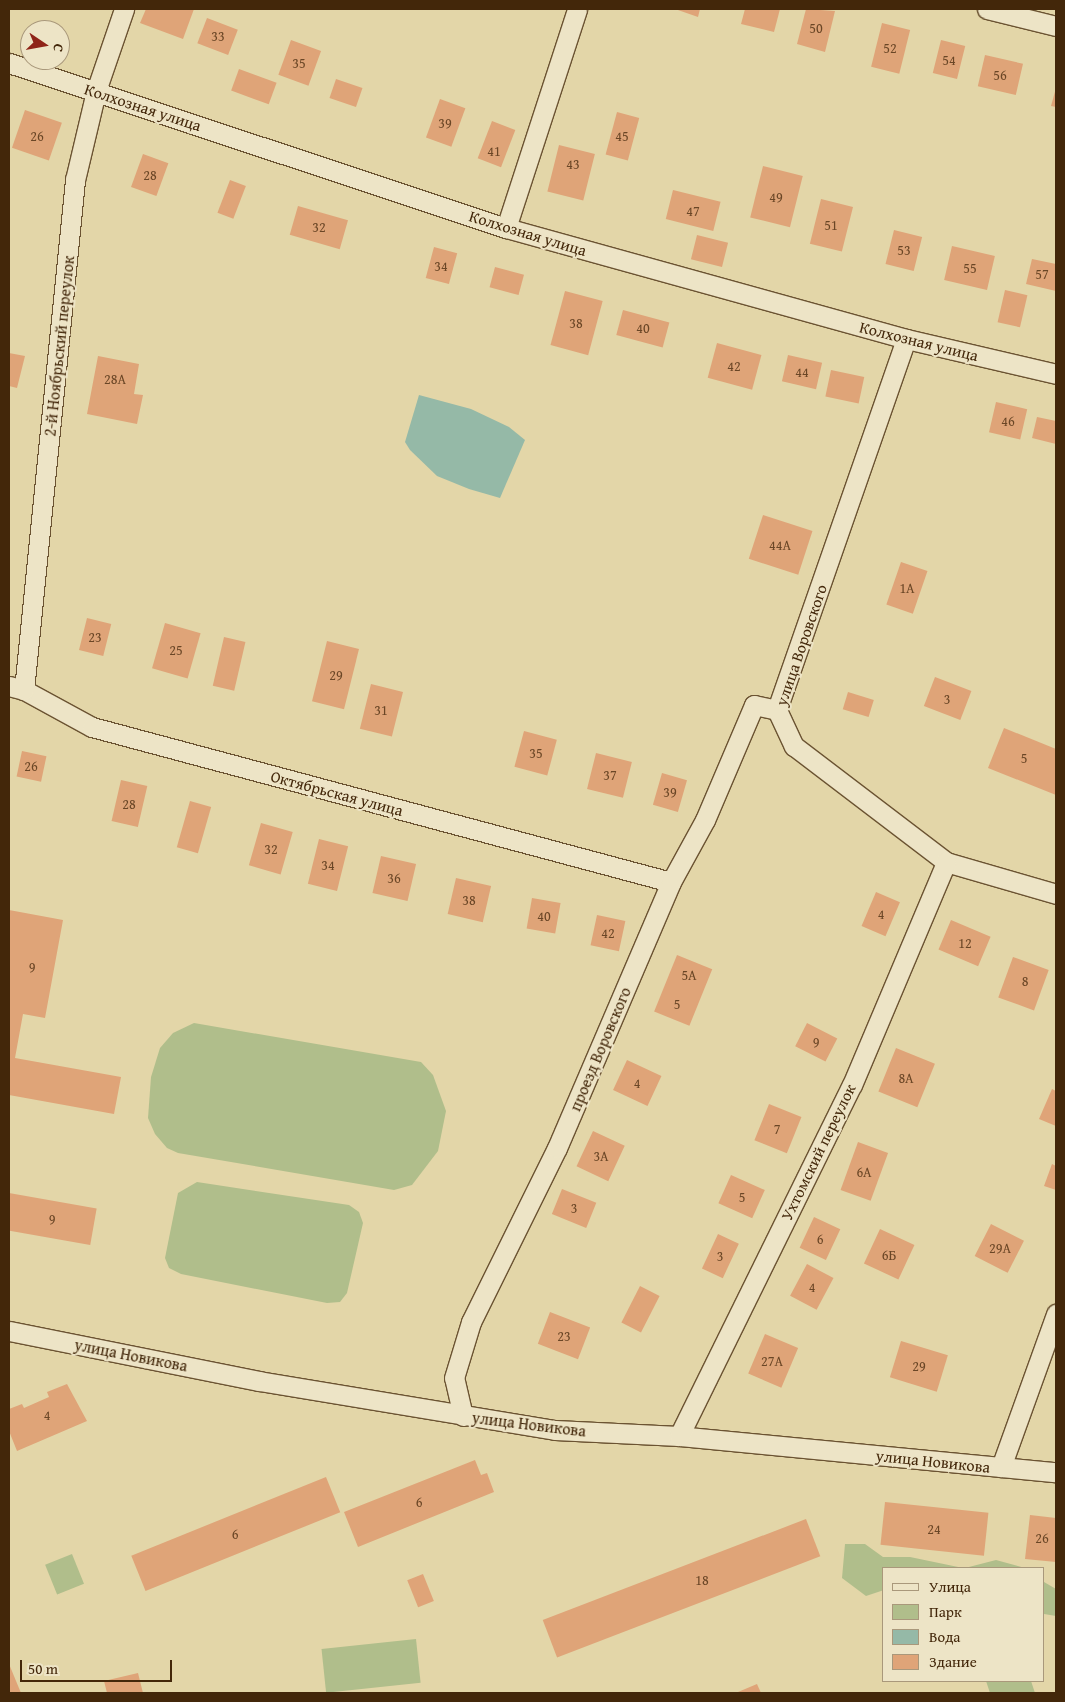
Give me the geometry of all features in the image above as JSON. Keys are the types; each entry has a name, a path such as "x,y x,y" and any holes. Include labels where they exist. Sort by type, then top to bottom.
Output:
{"street":[{"name":"2-й Ноябрьский переулок","path":"16,688 75,180 96,91 124,9"},
{"path":"506,228 578,9"},
{"path":"987,9 1056,26"},
{"name":"Колхозная улица","path":"9,63 506,228 906,339 1056,374"},
{"name":"улица Воровского","path":"906,339 777,710 794,746 946,862 1056,894"},
{"name":"Октябрьская улица","path":"16,688 92,727 671,882"},
{"name":"проезд Воровского","path":"463,1416 454,1378 471,1322 557,1148 671,882 705,820 754,705 777,710"},
{"name":"Ухтомский переулок","path":"679,1436 852,1084 946,862"},
{"path":"1001,1467 1056,1314"},
{"name":"улица Новикова","path":"9,1331 259,1381 555,1430 679,1436 1056,1472"}],"green space":[{"path":"194,1023 421,1062 433,1075 446,1111 438,1151 412,1185 394,1190 178,1153 167,1148 155,1134 148,1118 151,1077 160,1048 173,1033"},
{"path":"197,1182 349,1205 359,1212 363,1223 347,1293 340,1302 327,1303 181,1274 169,1268 165,1258 178,1193"},
{"path":"845,1544 865,1544 883,1557 910,1557 958,1567 882,1567 882,1591 866,1596 842,1578"},
{"path":"72,1554 84,1584 57,1595 45,1565"},
{"path":"996,1560 1021,1567 969,1567"},
{"path":"1045,1583 1056,1589 1056,1616 1045,1614"},
{"path":"416,1639 421,1683 326,1693 322,1649"},
{"path":"986,1682 1031,1682 1035,1693 990,1693"}],"water":[{"path":"419,395 471,409 509,427 525,440 500,498 469,489 437,476 410,450 405,442"}],"building":[{"path":"146,9 194,9 183,39 140,23"},
{"path":"675,9 700,9 698,17"},
{"path":"745,9 780,9 774,32 741,24"},
{"path":"806,9 835,11 825,52 797,44"},
{"path":"207,18 238,30 228,55 197,43"},
{"path":"882,23 910,30 899,74 871,67"},
{"path":"291,40 321,51 308,86 278,75"},
{"path":"941,40 965,46 957,79 933,73"},
{"path":"985,55 1023,64 1016,95 978,86"},
{"path":"239,69 277,83 269,104 231,91"},
{"path":"336,79 362,88 356,107 329,98"},
{"path":"1056,88 1056,107 1051,106"},
{"path":"440,99 465,108 451,147 426,138"},
{"path":"25,110 62,123 49,161 12,148"},
{"path":"617,112 639,118 628,160 606,155"},
{"path":"492,121 515,130 501,167 478,158"},
{"path":"559,145 595,154 583,201 547,192"},
{"path":"143,154 168,163 156,196 131,187"},
{"path":"763,166 803,176 790,227 750,217"},
{"path":"230,180 246,186 233,219 217,213"},
{"path":"673,190 721,202 713,231 666,219"},
{"path":"821,199 853,207 842,252 810,244"},
{"path":"298,206 348,220 340,249 290,235"},
{"path":"894,230 922,237 914,271 886,264"},
{"path":"697,235 728,243 722,267 691,259"},
{"path":"952,246 995,256 987,290 944,280"},
{"path":"434,247 457,253 449,284 426,278"},
{"path":"1032,259 1056,264 1056,291 1026,284"},
{"path":"495,267 524,275 519,295 490,287"},
{"path":"1005,290 1027,295 1020,327 998,322"},
{"path":"565,291 603,301 588,355 551,345"},
{"path":"623,310 669,322 663,348 616,335"},
{"path":"717,343 761,355 752,390 708,378"},
{"path":"9,353 25,356 17,388 9,386"},
{"path":"788,355 822,363 816,389 782,381"},
{"path":"98,356 139,364 134,394 143,395 137,424 87,414"},
{"path":"831,370 864,377 859,403 825,396"},
{"path":"996,402 1027,409 1020,439 989,432"},
{"path":"1037,417 1056,421 1056,444 1032,438"},
{"path":"763,515 812,531 798,575 749,559"},
{"path":"901,562 927,571 913,614 886,605"},
{"path":"87,618 111,624 103,656 79,650"},
{"path":"165,623 201,633 188,678 152,668"},
{"path":"224,637 245,642 234,691 213,686"},
{"path":"327,641 359,649 344,709 312,701"},
{"path":"935,677 971,691 960,720 924,706"},
{"path":"371,684 403,692 392,737 360,729"},
{"path":"848,692 874,700 869,717 843,709"},
{"path":"1004,728 1056,749 1056,795 988,768"},
{"path":"524,731 557,740 547,776 514,767"},
{"path":"22,751 46,756 41,782 17,776"},
{"path":"596,753 632,762 623,798 587,789"},
{"path":"662,773 687,780 678,812 653,805"},
{"path":"121,780 147,786 138,827 112,821"},
{"path":"190,801 211,807 198,853 177,847"},
{"path":"261,823 293,832 281,874 249,865"},
{"path":"319,839 348,846 337,891 308,884"},
{"path":"381,856 416,864 408,901 372,893"},
{"path":"456,878 491,886 483,922 448,914"},
{"path":"876,892 900,902 885,936 862,926"},
{"path":"532,898 561,903 555,934 527,929"},
{"path":"9,910 63,920 45,1018 23,1014 15,1058 121,1077 114,1114 9,1095"},
{"path":"597,915 625,921 619,951 591,945"},
{"path":"951,920 991,937 978,966 938,949"},
{"path":"677,955 712,969 689,1026 654,1012"},
{"path":"1013,957 1049,970 1034,1010 998,997"},
{"path":"807,1023 837,1038 825,1062 795,1046"},
{"path":"896,1048 935,1064 917,1107 878,1092"},
{"path":"627,1060 661,1076 647,1106 613,1090"},
{"path":"1052,1089 1056,1091 1056,1126 1039,1119"},
{"path":"769,1104 801,1117 787,1153 754,1140"},
{"path":"593,1131 625,1146 608,1181 577,1166"},
{"path":"858,1142 888,1153 871,1201 841,1190"},
{"path":"1052,1164 1056,1166 1056,1190 1044,1186"},
{"path":"731,1175 765,1190 752,1218 718,1203"},
{"path":"562,1189 596,1203 586,1228 552,1214"},
{"path":"9,1193 97,1208 90,1245 9,1231"},
{"path":"814,1217 840,1229 826,1260 800,1248"},
{"path":"991,1224 1024,1241 1008,1273 975,1256"},
{"path":"880,1229 914,1245 898,1279 864,1263"},
{"path":"718,1234 739,1244 723,1278 702,1268"},
{"path":"807,1264 833,1278 817,1310 790,1296"},
{"path":"640,1286 660,1296 641,1333 621,1323"},
{"path":"550,1312 590,1327 578,1359 538,1344"},
{"path":"765,1334 798,1348 781,1388 748,1374"},
{"path":"901,1341 948,1355 937,1392 890,1377"},
{"path":"67,1384 87,1421 17,1451 9,1431 9,1409 22,1404 24,1408 49,1397 47,1392"},
{"path":"475,1460 481,1475 487,1473 494,1492 358,1547 344,1512"},
{"path":"326,1477 340,1512 146,1591 131,1556"},
{"path":"885,1502 988,1513 984,1556 881,1545"},
{"path":"1030,1515 1056,1518 1056,1562 1025,1559"},
{"path":"806,1519 820,1556 557,1657 543,1620"},
{"path":"423,1574 434,1601 418,1607 407,1580"},
{"path":"9,1664 21,1693 9,1693"},
{"path":"138,1673 143,1693 107,1693 104,1681"},
{"path":"757,1684 761,1693 738,1692"}]}
